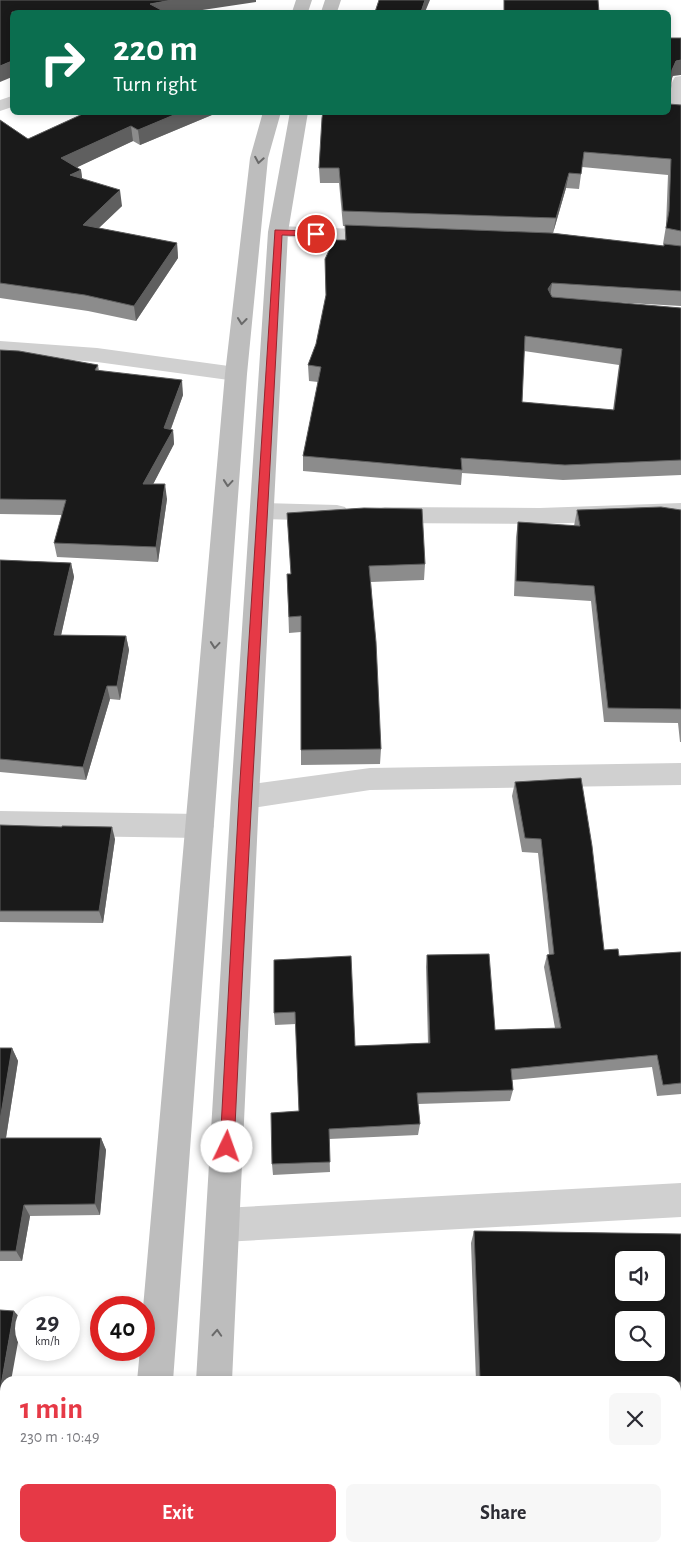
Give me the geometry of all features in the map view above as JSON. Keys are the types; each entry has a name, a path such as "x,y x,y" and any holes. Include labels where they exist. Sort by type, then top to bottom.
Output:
{"street":[{"path":"671,111 681,81"},
{"path":"155,1376 236,374 259,158 271,115"},
{"path":"214,1376 244,797 263,511 278,232 298,115"},
{"path":"278,232 401,237"},
{"path":"0,348 97,355 236,374"},
{"path":"263,511 369,515 540,516 681,511"},
{"path":"244,797 370,779 681,774"},
{"path":"0,823 200,826"},
{"path":"223,1225 681,1200"}],"building":[{"path":"0,0 172,0 150,4 161,10 10,10 10,62 0,66"},
{"path":"379,0 425,0 422,10 376,10"},
{"path":"504,0 598,0 599,10 504,10"},
{"path":"671,38 681,38 681,60 676,61 672,70 671,82"},
{"path":"671,104 681,105 681,231 666,228 669,211 671,159 584,152 581,174 569,173 556,218 343,211 339,168 319,168 322,115 671,115"},
{"path":"80,115 174,115 138,130 131,126 61,158 81,170 70,175 120,190 83,225 177,243 134,306 85,295 0,283 0,120 28,139"},
{"path":"345,225 551,233 664,246 664,244 681,246 681,291 552,283 548,289 552,297 681,308 681,460 565,465 461,458 462,470 303,456 321,367 308,365 316,344 326,295 325,259 334,240 346,240","holes":["525,336 622,349 614,410 522,402"]},
{"path":"0,350 19,351 98,365 95,370 182,380 164,428 173,430 143,484 165,484 156,547 54,543 66,500 0,499"},
{"path":"661,507 681,510 681,709 608,708 594,586 516,581 518,522 580,526 577,510"},
{"path":"364,508 422,509 425,564 369,566 376,642 381,749 301,750 301,616 289,617 287,574 291,574 287,513"},
{"path":"0,560 71,563 54,635 126,636 117,686 107,686 83,767 0,759"},
{"path":"581,778 592,846 604,950 618,949 619,956 681,952 681,1083 663,1085 657,1055 511,1069 513,1090 417,1093 420,1124 329,1129 330,1162 272,1164 271,1113 299,1111 295,1012 274,1013 274,960 351,956 355,1046 430,1043 427,955 489,954 495,1030 561,1028 547,955 554,954 541,839 525,838 515,782"},
{"path":"0,825 112,827 99,911 0,911"},
{"path":"0,1048 12,1048 0,1120"},
{"path":"0,1138 101,1138 95,1204 24,1205 16,1251 0,1251"},
{"path":"474,1231 681,1234 681,1376 480,1376"},
{"path":"0,1310 14,1311 3,1376 0,1376"}],"route":[{"path":"227,1147 244,797 263,511 278,232 316,234"}]}
